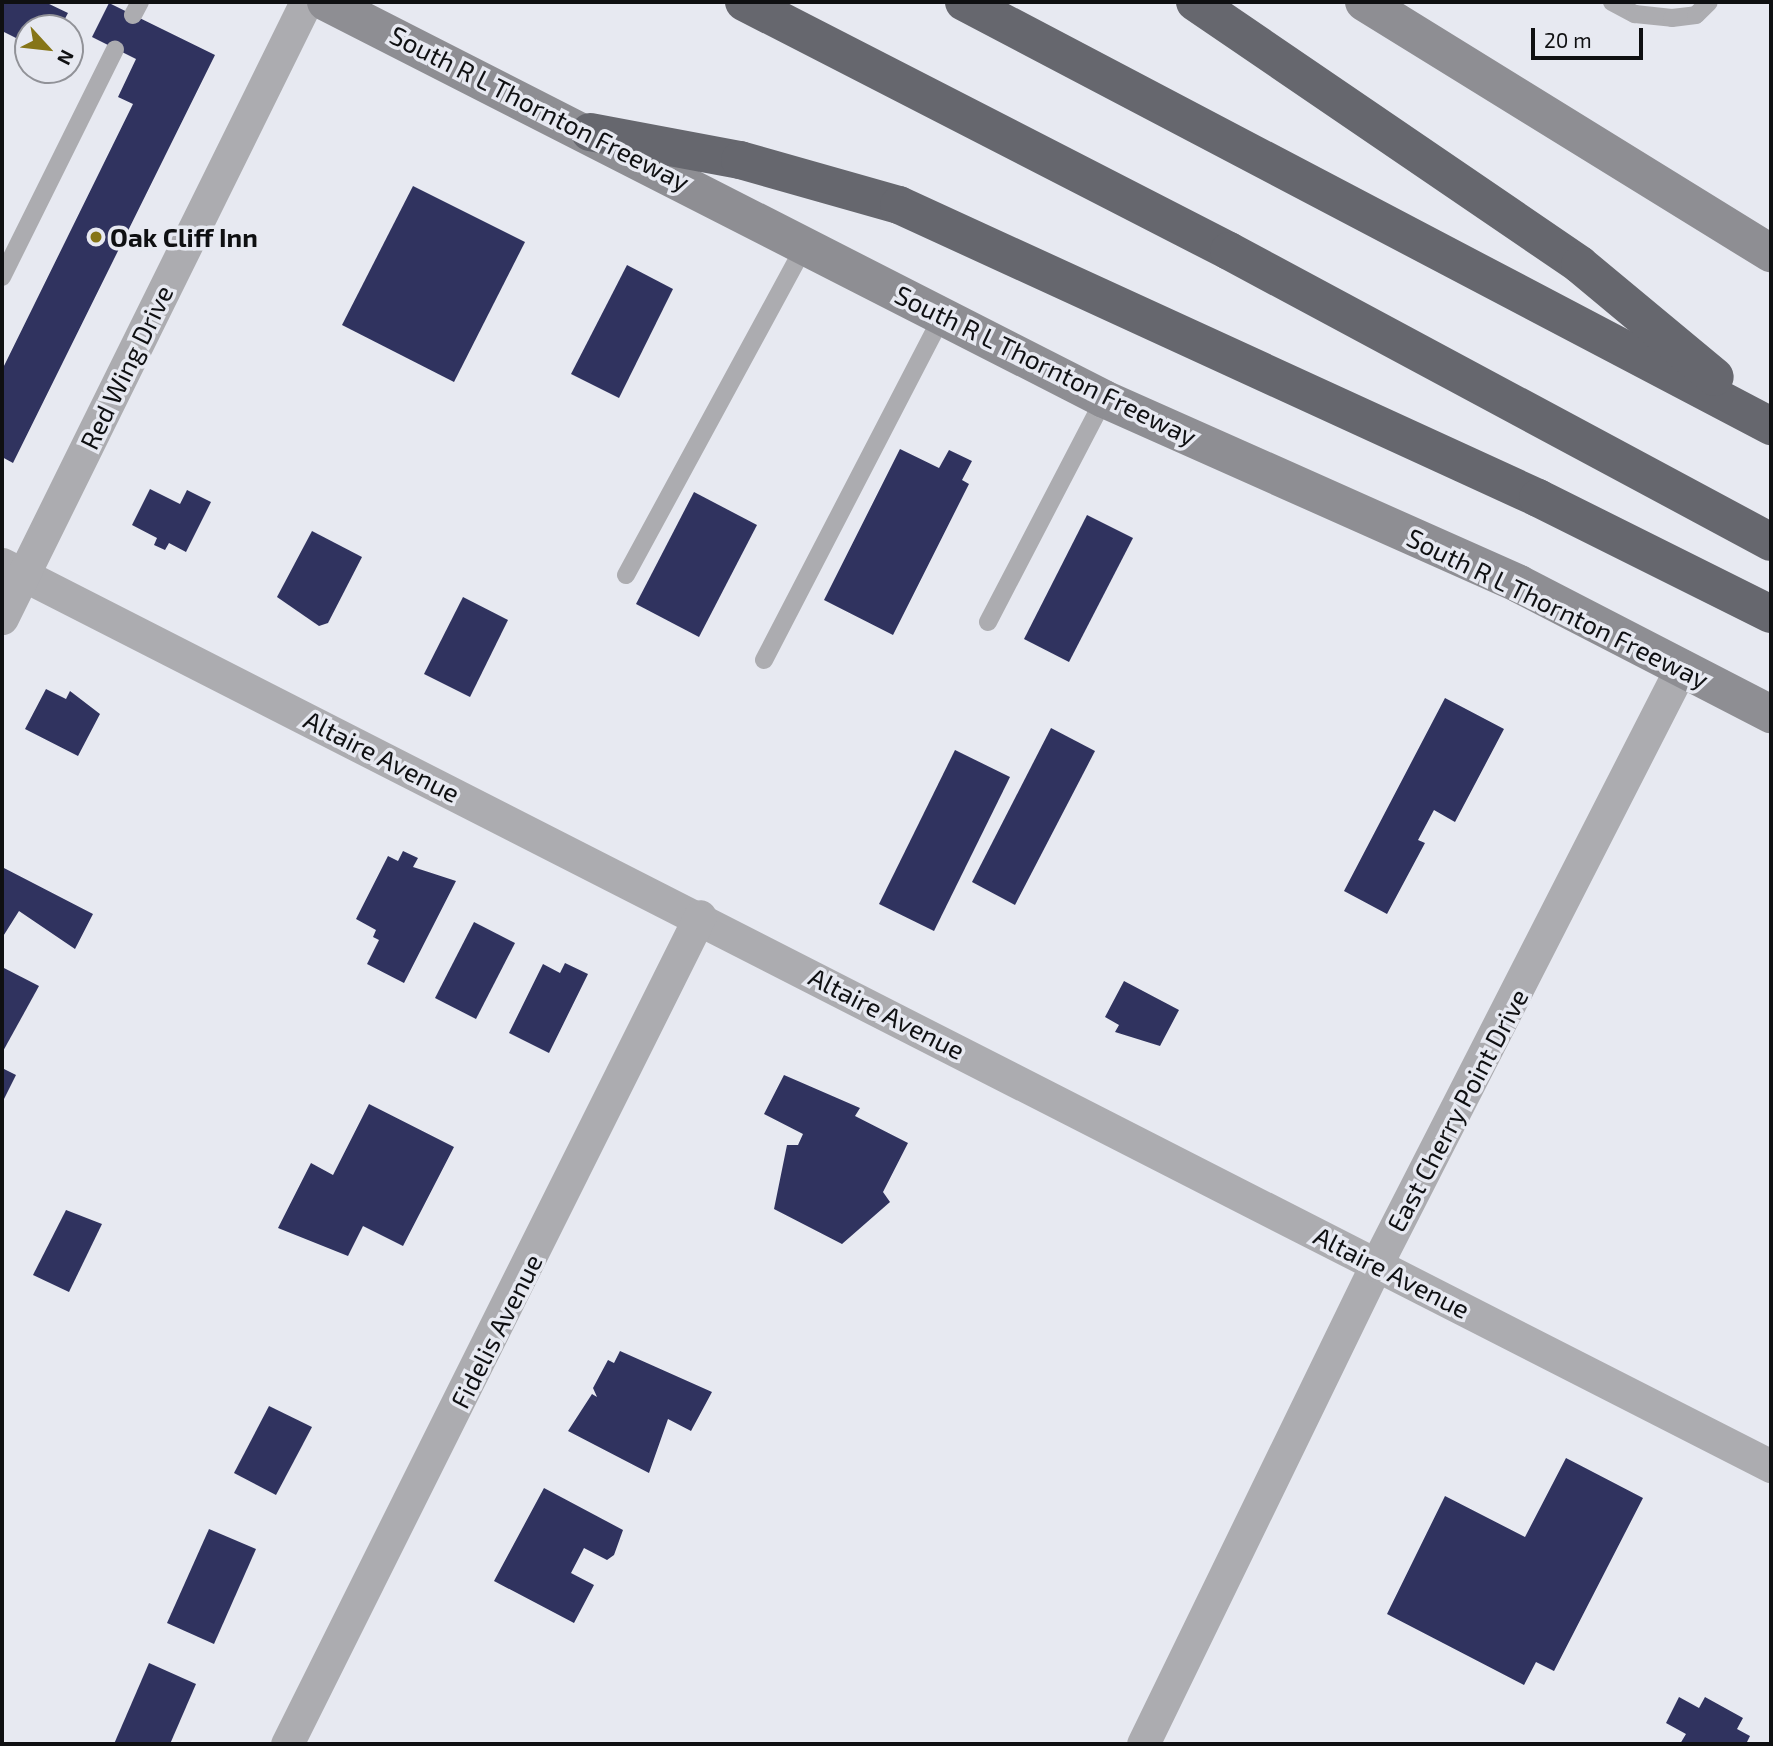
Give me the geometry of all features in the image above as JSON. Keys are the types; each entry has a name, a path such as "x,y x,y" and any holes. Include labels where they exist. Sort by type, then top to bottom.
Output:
{"highway":[{"path":"744,2 1229,251 1771,542"},
{"path":"964,2 1771,425"},
{"path":"1195,2 1580,265 1771,425"},
{"path":"590,132 792,173 911,210 1538,498 1771,614"}],"main road":[{"name":"South R L Thornton Freeway","path":"326,2 590,132 1104,399 1519,584 1771,714"},
{"path":"1364,2 1771,253"}],"street":[{"name":"Red Wing Drive","path":"2,618 13,570 306,2"},
{"name":"Altaire Avenue","path":"13,570 700,916 1376,1265 1771,1465"},
{"name":"East Cherry Point Drive","path":"1143,1744 1376,1265 1682,666"},
{"name":"Fidelis Avenue","path":"287,1744 700,916"}],"lane":[{"path":"1612,2 1635,14 1672,18 1696,15 1709,2"},
{"path":"2,276 115,49"},
{"path":"626,575 806,244"},
{"path":"764,660 943,315"},
{"path":"988,622 1104,399"}],"building":[{"path":"2,2 45,2 68,13 14,14 14,37 2,31"},
{"name":"Oak Cliff Inn","path":"109,3 215,55 13,463 2,457 2,370 133,104 118,97 136,59 92,37"},
{"path":"413,186 525,242 454,382 342,325"},
{"path":"627,265 673,289 619,398 571,374"},
{"path":"900,449 939,468 949,450 972,461 962,480 969,484 893,635 824,600"},
{"path":"150,489 180,504 187,490 211,502 186,552 169,543 165,550 154,545 157,538 132,525"},
{"path":"694,492 757,525 699,637 636,604"},
{"path":"1087,515 1133,538 1069,662 1024,639"},
{"path":"312,531 362,557 328,623 319,626 277,597"},
{"path":"463,597 508,620 470,697 424,674"},
{"path":"46,689 66,699 70,691 100,714 78,756 25,729"},
{"path":"1445,698 1504,729 1455,822 1434,810 1418,840 1425,843 1387,914 1344,891"},
{"path":"1051,728 1095,751 1015,905 972,882"},
{"path":"955,750 1010,777 934,931 879,904"},
{"path":"403,851 418,858 413,867 456,881 404,983 367,964 379,940 373,937 376,930 356,919 388,856 398,861"},
{"path":"2,867 93,914 75,949 19,911 2,938"},
{"path":"474,922 515,943 476,1019 435,998"},
{"path":"565,963 588,974 549,1053 509,1033 543,964 560,973"},
{"path":"2,967 39,986 2,1053"},
{"path":"1124,981 1179,1010 1160,1046 1115,1032 1119,1025 1105,1017"},
{"path":"2,1068 16,1075 2,1103"},
{"path":"784,1075 860,1108 855,1116 908,1143 883,1192 890,1202 842,1244 774,1209 787,1145 798,1145 803,1134 764,1114"},
{"path":"369,1104 454,1147 403,1246 363,1226 348,1256 278,1228 311,1163 333,1175"},
{"path":"66,1210 102,1224 69,1292 33,1275"},
{"path":"620,1351 712,1392 691,1431 668,1419 649,1473 568,1431 592,1394 597,1397 593,1388 608,1360 614,1363"},
{"path":"269,1406 312,1427 276,1495 234,1473"},
{"path":"1566,1458 1643,1498 1554,1671 1536,1662 1524,1685 1387,1614 1445,1496 1525,1537"},
{"path":"544,1488 623,1530 614,1555 607,1560 584,1548 571,1573 594,1585 574,1623 494,1581"},
{"path":"209,1529 256,1549 214,1644 167,1623"},
{"path":"149,1663 196,1684 170,1744 114,1744"},
{"path":"1679,1697 1699,1708 1705,1697 1743,1718 1737,1729 1750,1736 1746,1744 1680,1744 1686,1734 1666,1723"}],"place":[{"name":"Oak Cliff Inn","path":"96,237"}]}
